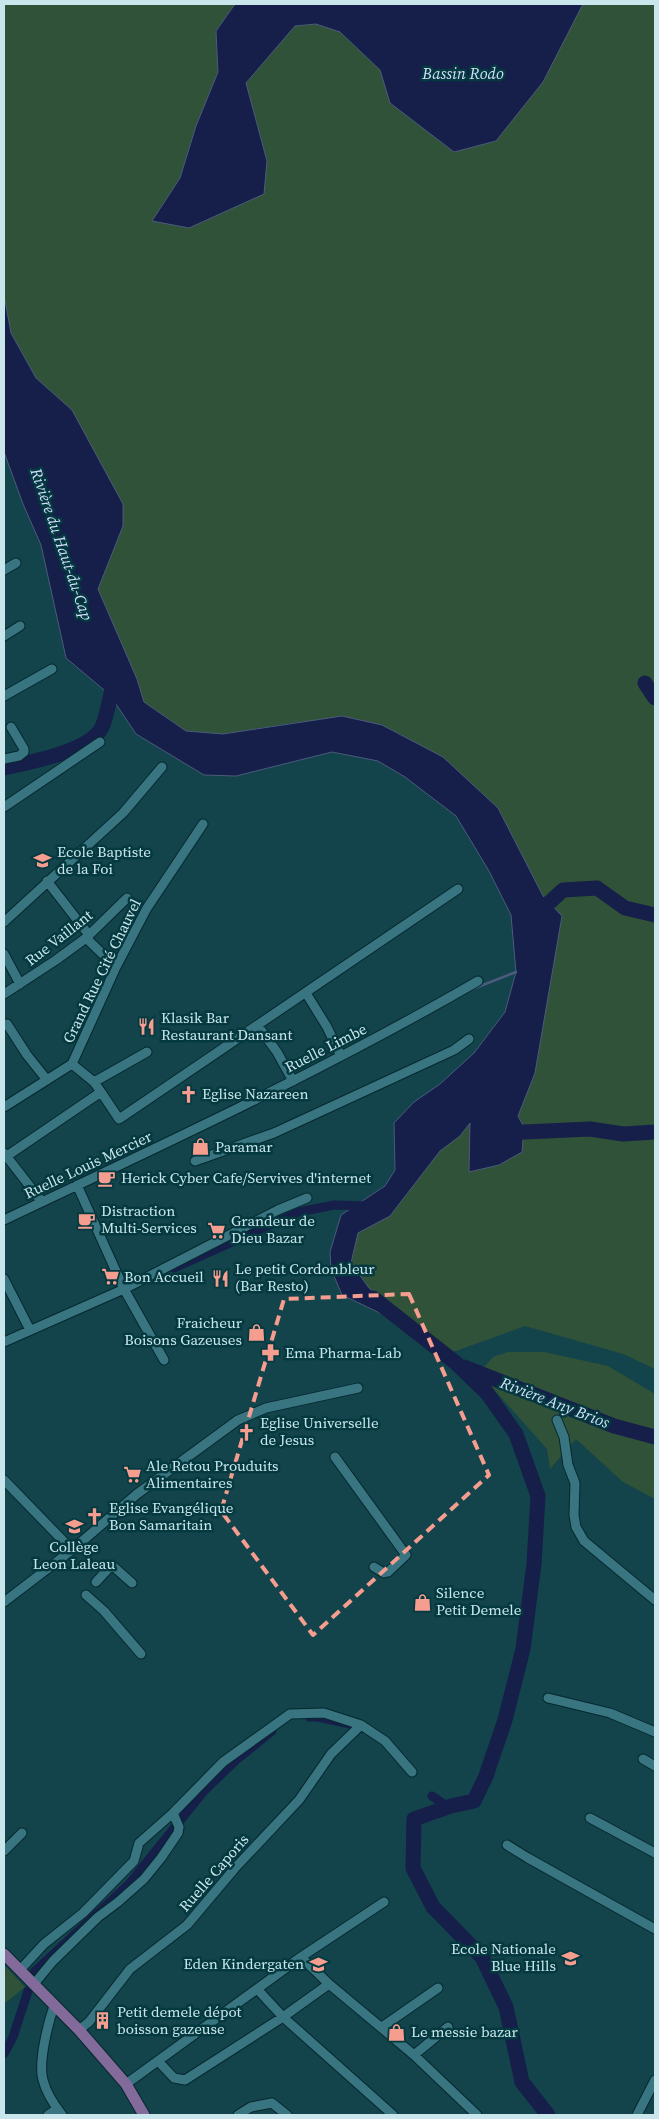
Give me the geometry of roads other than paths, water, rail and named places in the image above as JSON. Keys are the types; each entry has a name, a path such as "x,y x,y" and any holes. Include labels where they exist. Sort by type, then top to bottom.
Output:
{"main road":[{"path":"4,1954 79,2030 126,2084 144,2115"}],"street":[{"path":"4,570 16,563"},
{"path":"4,636 20,626"},
{"path":"4,696 52,669"},
{"path":"4,759 19,756 24,752 12,727"},
{"path":"4,807 100,742"},
{"path":"4,922 123,813 162,767"},
{"name":"Grand Rue Cité Chauvel","path":"4,1107 72,1064 116,966 147,908 203,824"},
{"path":"47,881 87,937 116,966"},
{"path":"72,1064 94,1082 119,1119 458,888"},
{"name":"Rue Vaillant","path":"4,994 87,937 127,898"},
{"path":"4,954 20,984"},
{"name":"Ruelle Limbe","path":"184,1135 341,1056 478,981"},
{"path":"306,993 327,1027 341,1056"},
{"path":"7,1024 27,1055 47,1080"},
{"path":"258,1026 277,1052 292,1081"},
{"path":"195,1161 274,1133 454,1050 469,1039"},
{"path":"94,1082 147,1052"},
{"path":"42,1202 5,1155 101,1092"},
{"name":"Ruelle Louis Mercier","path":"4,1220 184,1135"},
{"path":"77,1185 124,1289 164,1360"},
{"path":"4,1342 124,1289 231,1234 307,1198"},
{"path":"4,1279 30,1330"},
{"path":"4,1602 72,1550 137,1494 238,1420 266,1408 358,1388"},
{"path":"557,1420 564,1437 568,1465 575,1483 574,1515 578,1533 584,1541 655,1600"},
{"path":"335,1457 406,1555 388,1572 384,1573 374,1567"},
{"path":"4,1480 72,1550"},
{"path":"96,1582 109,1568 114,1567 132,1583"},
{"path":"86,1595 104,1611 141,1654"},
{"path":"548,1698 610,1713 655,1732"},
{"path":"20,1970 44,1944 89,1907 134,1860 139,1843 173,1813 223,1762 290,1714 324,1714 361,1725 385,1741 412,1772"},
{"name":"Ruelle Caporis","path":"79,2030 89,2022 130,1969 187,1925 235,1868 299,1800 331,1754 361,1725"},
{"path":"643,1758 655,1766"},
{"path":"34,1984 53,1961 98,1917 144,1879 178,1833 179,1827 173,1813"},
{"path":"590,1818 655,1853"},
{"path":"4,1851 22,1833"},
{"path":"507,1844 528,1858 655,1928"},
{"path":"126,2084 301,1958 384,1902"},
{"path":"301,1958 414,2055 477,2115"},
{"path":"158,2061 174,2078 185,2080 283,2017 329,1984"},
{"path":"382,2027 438,1988"},
{"path":"258,1990 283,2017 394,2115"},
{"path":"48,2115 59,2112 42,2080 48,2021 54,2006"},
{"path":"414,2055 448,2027"},
{"path":"637,2115 655,2080"},
{"path":"238,2115 250,2107 272,2103 287,2115"}],"water":[{"name":"Bassin Rodo","path":"235,4 583,4 543,82 496,141 454,152 390,103 380,70 340,32 316,24 295,26 246,83 267,161 264,194 189,228 152,221 180,178 196,126 218,72 216,31"},
{"path":"4,295 11,333 36,378 72,410 123,504 123,526 98,589 137,679 144,702 186,731 223,734 342,716 382,725 443,757 498,808 543,896 562,916 535,1073 518,1116 524,1127 522,1152 499,1165 469,1172 470,1123 460,1136 440,1151 390,1216 358,1233 351,1263 369,1288 390,1306 384,1315 342,1295 331,1269 330,1252 341,1215 385,1186 395,1170 394,1123 414,1102 440,1084 474,1053 505,1012 516,972 511,915 489,871 456,816 405,777 378,761 332,752 236,776 204,775 136,734 110,695 66,658 41,545 23,504 4,452"}],"waterway":[{"path":"4,768 58,755 85,743 95,736 104,722 115,679"},
{"path":"645,683 655,698"},
{"path":"534,913 563,890 597,888 625,908 655,915"},
{"path":"470,990 516,972"},
{"path":"502,1133 590,1129 623,1134 655,1132"},
{"path":"174,1268 299,1212 334,1205 368,1206"},
{"name":"Rivière du Haut-du-Cap","path":"373,1298 456,1363 487,1393 516,1434 538,1496 534,1564 523,1649 505,1720 486,1776 474,1801 451,1806 414,1819 413,1868 433,1907 482,1957 506,2007 522,2082 548,2115"},
{"name":"Rivière Any Brios","path":"464,1367 614,1426 655,1437"},
{"path":"309,1717 318,1717 350,1724"},
{"path":"34,1972 129,1884 204,1791 236,1760 272,1731"},
{"path":"432,1796 448,1807"},
{"path":"4,2054 13,2037 28,1991"}],"place":[{"name":"Ecole Baptiste de la Foi","path":"43,861"},
{"name":"Klasik Bar Restaurant Dansant","path":"147,1027"},
{"name":"Eglise Nazareen","path":"188,1094"},
{"name":"Paramar","path":"201,1147"},
{"name":"Herick Cyber Cafe/Servives d'internet","path":"107,1178"},
{"name":"Distraction Multi-Services","path":"87,1220"},
{"name":"Grandeur de Dieu Bazar","path":"217,1230"},
{"name":"Bon Accueil","path":"110,1277"},
{"name":"Le petit Cordonbleur (Bar Resto)","path":"221,1278"},
{"name":"Fraicheur Boisons Gazeuses","path":"256,1332"},
{"name":"Ema Pharma-Lab","path":"271,1353"},
{"name":"Eglise Universelle de Jesus","path":"246,1432"},
{"name":"Ale Retou Prouduits Alimentaires","path":"132,1475"},
{"name":"Eglise Evangélique Bon Samaritain","path":"95,1517"},
{"name":"Collège Leon Laleau","path":"74,1526"},
{"name":"Silence Petit Demele","path":"422,1602"},
{"name":"Ecole Nationale Blue Hills","path":"570,1958"},
{"name":"Eden Kindergaten","path":"318,1964"},
{"name":"Petit demele dépot boisson gazeuse","path":"103,2021"},
{"name":"Le messie bazar","path":"397,2032"}]}
